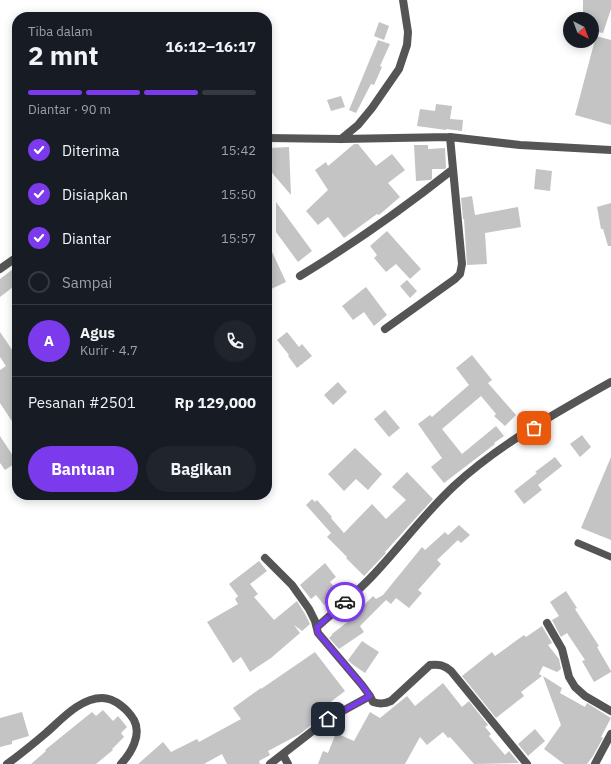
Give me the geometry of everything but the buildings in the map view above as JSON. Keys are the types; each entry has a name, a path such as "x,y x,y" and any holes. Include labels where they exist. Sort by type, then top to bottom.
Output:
{"street":[{"path":"341,139 358,125 372,108 399,69 407,45 408,32 403,0"},
{"path":"384,330 460,274 462,264 450,137"},
{"path":"272,138 341,139 450,137 520,145 611,150"},
{"path":"300,276 322,263 403,208 452,170"},
{"path":"0,269 12,261"},
{"path":"317,627 376,572 417,525 455,486 493,455 534,428 611,382"},
{"path":"265,558 292,586 309,609 318,633 362,685 373,702 383,704 391,700 430,664 446,666 527,764"},
{"path":"547,623 562,649 569,677 575,687 585,696 611,711"},
{"path":"270,764 328,719 370,696"},
{"path":"7,764 75,709 88,701 103,698 119,703 131,715 137,725 137,735 128,756 121,764"},
{"path":"595,764 611,734"},
{"path":"283,755 288,764"}],"lane":[{"path":"578,543 611,557"}],"way so far":[{"path":"345,602 376,572 417,525 455,486 493,455 534,428"}],"route":[{"path":"328,719 370,696 318,633 317,627 345,602"}]}
